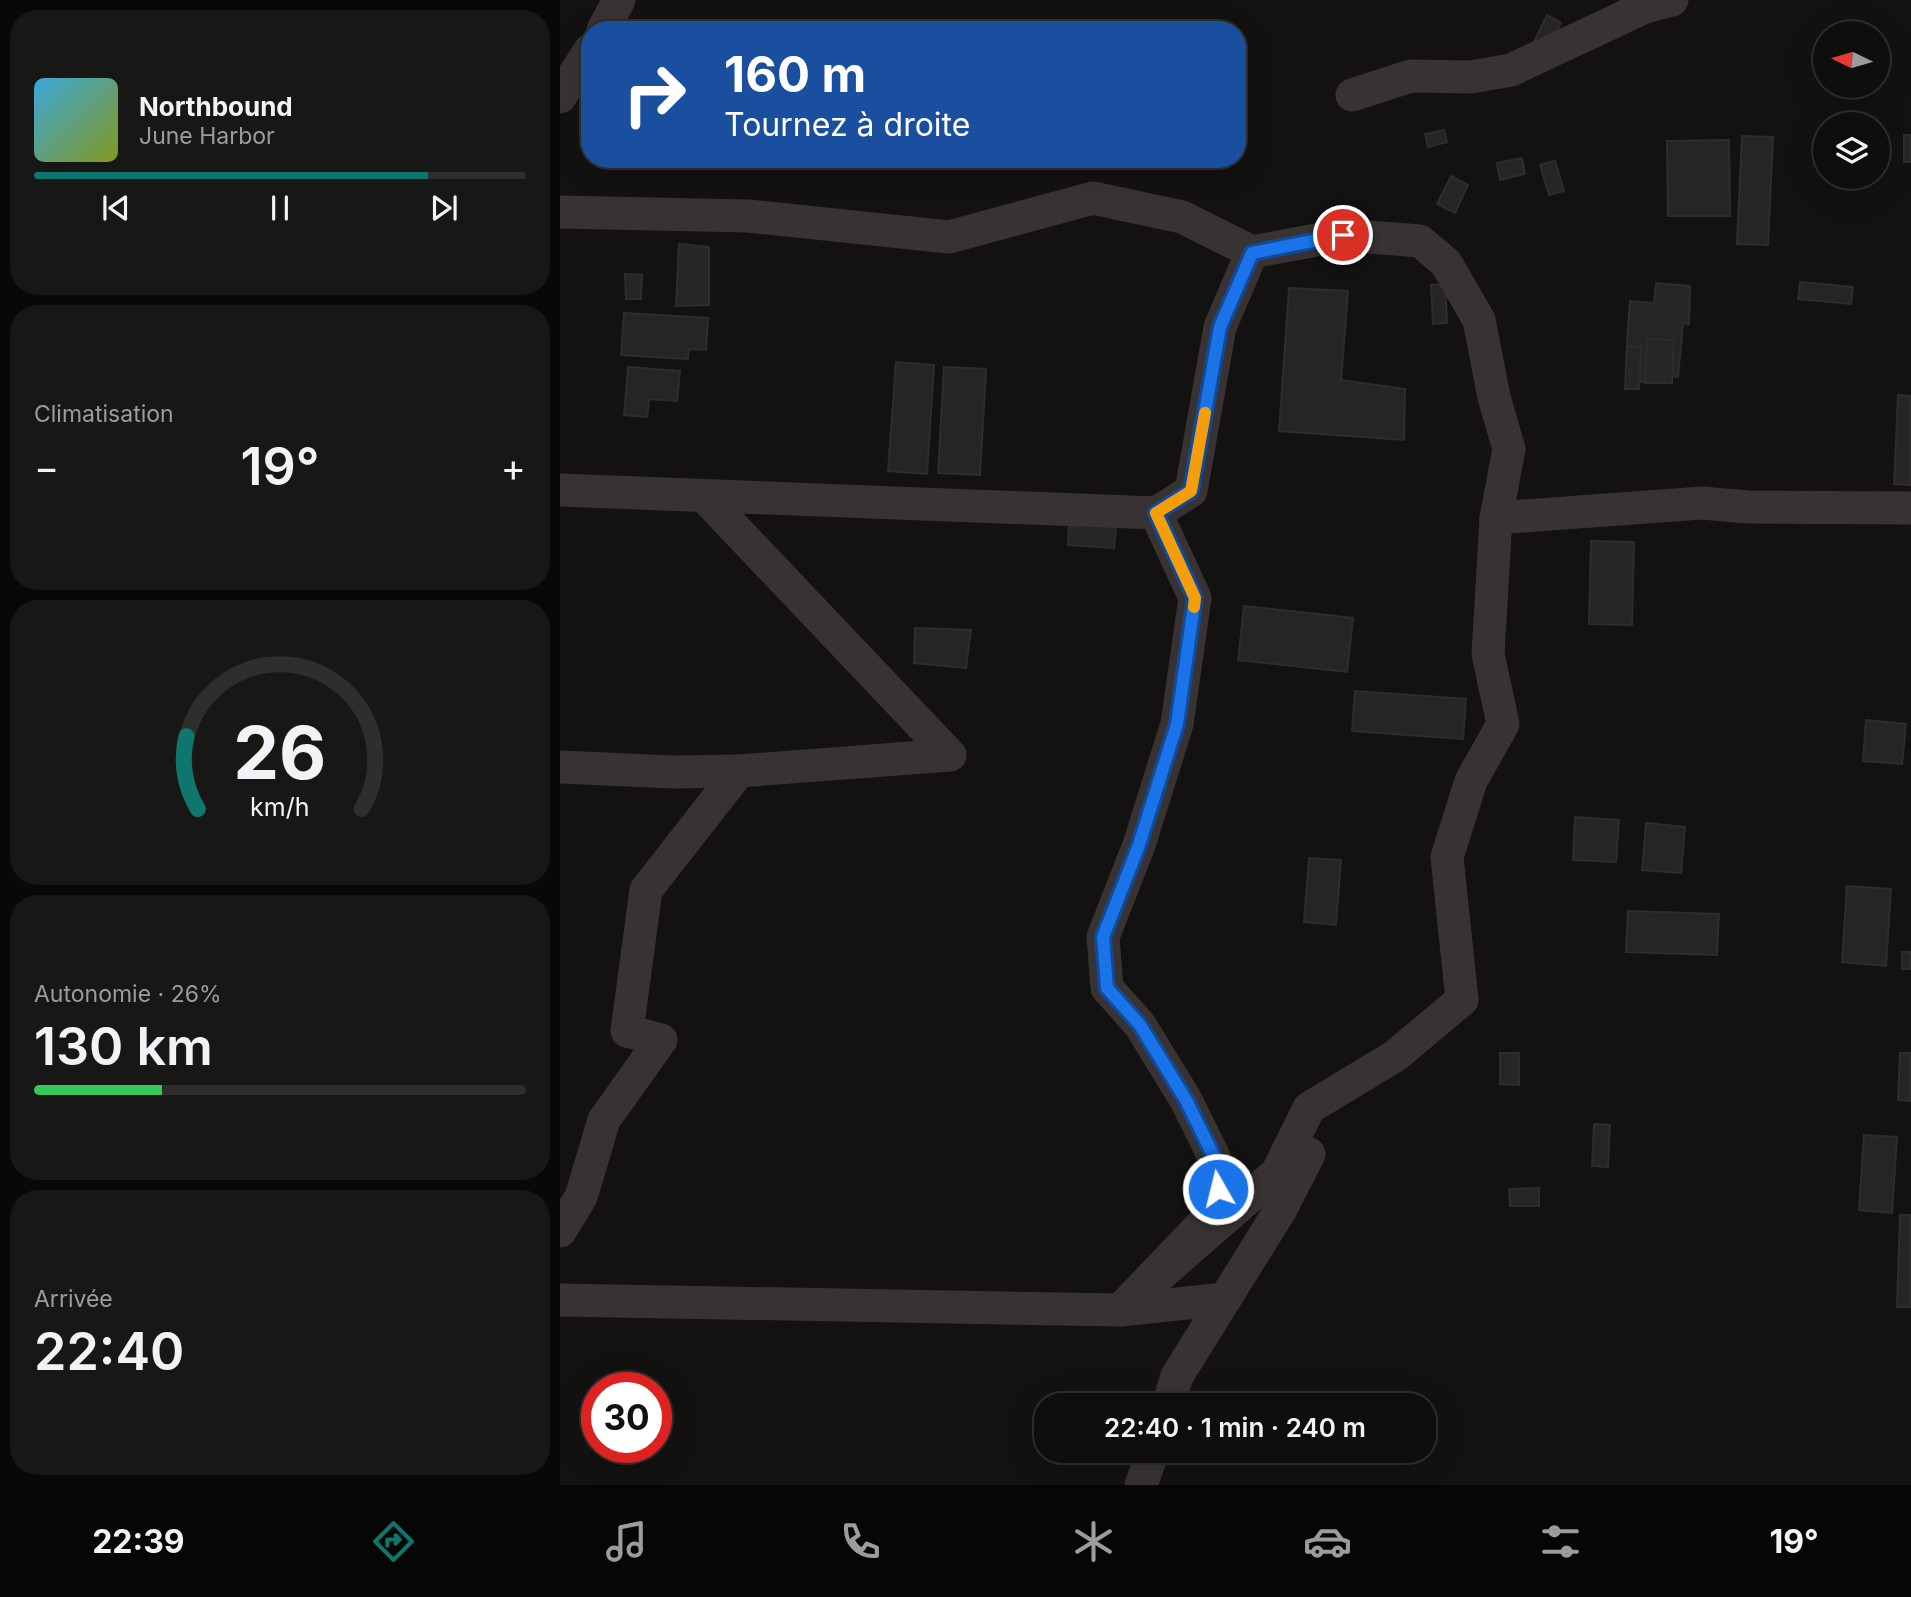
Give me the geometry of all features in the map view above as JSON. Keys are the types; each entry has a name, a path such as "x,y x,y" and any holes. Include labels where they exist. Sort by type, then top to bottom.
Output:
{"street":[{"path":"1352,94 1411,76 1471,77 1511,71 1645,7 1672,0"},
{"path":"560,97 581,64"},
{"path":"560,212 748,216 949,237 1093,198 1182,217 1252,253 1343,235 1420,241 1446,263 1479,320 1494,397 1509,449 1496,518 1488,654 1503,724 1471,781 1447,857 1462,1000 1395,1056 1309,1108 1277,1173 1120,1310"},
{"path":"560,490 1156,513 1191,491 1220,327 1252,253"},
{"path":"560,767 674,772 739,771 950,755 704,496"},
{"path":"1496,518 1702,503 1748,508 1911,508"},
{"path":"1120,1310 1216,1210 1220,1169 1186,1100 1140,1025 1107,988 1103,937 1139,845 1177,724 1195,598 1156,513"},
{"path":"560,1231 581,1197 604,1120 661,1040 627,1031 646,890 739,771"},
{"path":"1172,1393 1177,1376 1298,1177 1337,1091"},
{"path":"560,1300 1120,1310 1225,1299"},
{"path":"1142,1485 1149,1463"}],"building":[{"path":"1547,15 1561,23 1547,51 1533,44"},
{"path":"1444,130 1447,142 1428,147 1425,134"},
{"path":"1904,135 1911,135 1911,162 1904,162"},
{"path":"1742,136 1773,137 1768,245 1737,244"},
{"path":"1729,140 1730,216 1668,216 1667,141"},
{"path":"1522,158 1525,174 1500,180 1497,163"},
{"path":"1555,161 1564,191 1549,195 1540,165"},
{"path":"1451,176 1468,185 1455,213 1437,204"},
{"path":"679,244 709,247 709,305 676,306"},
{"path":"625,274 642,275 641,299 626,299"},
{"path":"1800,282 1853,287 1851,304 1798,299"},
{"path":"1656,283 1690,286 1689,324 1683,323 1678,377 1654,373 1653,383 1632,381 1627,341 1630,301 1654,303"},
{"path":"1445,284 1447,323 1433,324 1431,285"},
{"path":"1289,288 1348,291 1341,380 1405,389 1404,440 1279,431"},
{"path":"624,313 708,318 706,350 689,349 688,359 621,355"},
{"path":"1647,339 1674,340 1672,383 1645,383"},
{"path":"1627,346 1641,347 1639,389 1625,389"},
{"path":"896,362 934,365 927,474 888,471"},
{"path":"628,367 680,371 677,401 649,399 647,417 624,415"},
{"path":"944,367 986,369 980,475 938,473"},
{"path":"1898,395 1911,396 1911,485 1894,484"},
{"path":"1069,522 1116,526 1114,548 1068,545"},
{"path":"1591,541 1634,542 1632,625 1589,624"},
{"path":"1244,606 1353,618 1347,672 1238,660"},
{"path":"915,628 971,630 966,668 914,663"},
{"path":"1355,691 1466,699 1463,739 1352,731"},
{"path":"1866,720 1906,724 1902,764 1863,761"},
{"path":"1575,817 1619,820 1616,862 1573,860"},
{"path":"1646,823 1685,827 1681,873 1642,870"},
{"path":"1309,858 1341,860 1336,925 1304,922"},
{"path":"1847,886 1891,889 1886,966 1842,962"},
{"path":"1628,911 1719,914 1717,955 1626,952"},
{"path":"1902,952 1911,952 1911,969 1902,969"},
{"path":"1500,1053 1519,1053 1519,1085 1500,1084"},
{"path":"1900,1053 1911,1053 1911,1101 1898,1100"},
{"path":"1594,1124 1610,1125 1608,1167 1592,1166"},
{"path":"1864,1135 1897,1137 1892,1213 1859,1210"},
{"path":"1539,1188 1539,1206 1510,1206 1509,1189"},
{"path":"1900,1215 1911,1215 1911,1307 1897,1307"}],"slow traffic":[{"path":"1194,607 1195,598 1156,513 1191,491 1205,413"}],"route":[{"path":"1218,1189 1220,1169 1186,1100 1140,1025 1107,988 1103,937 1139,845 1177,724 1195,598 1156,513 1191,491 1220,327 1252,253 1343,235"}]}
